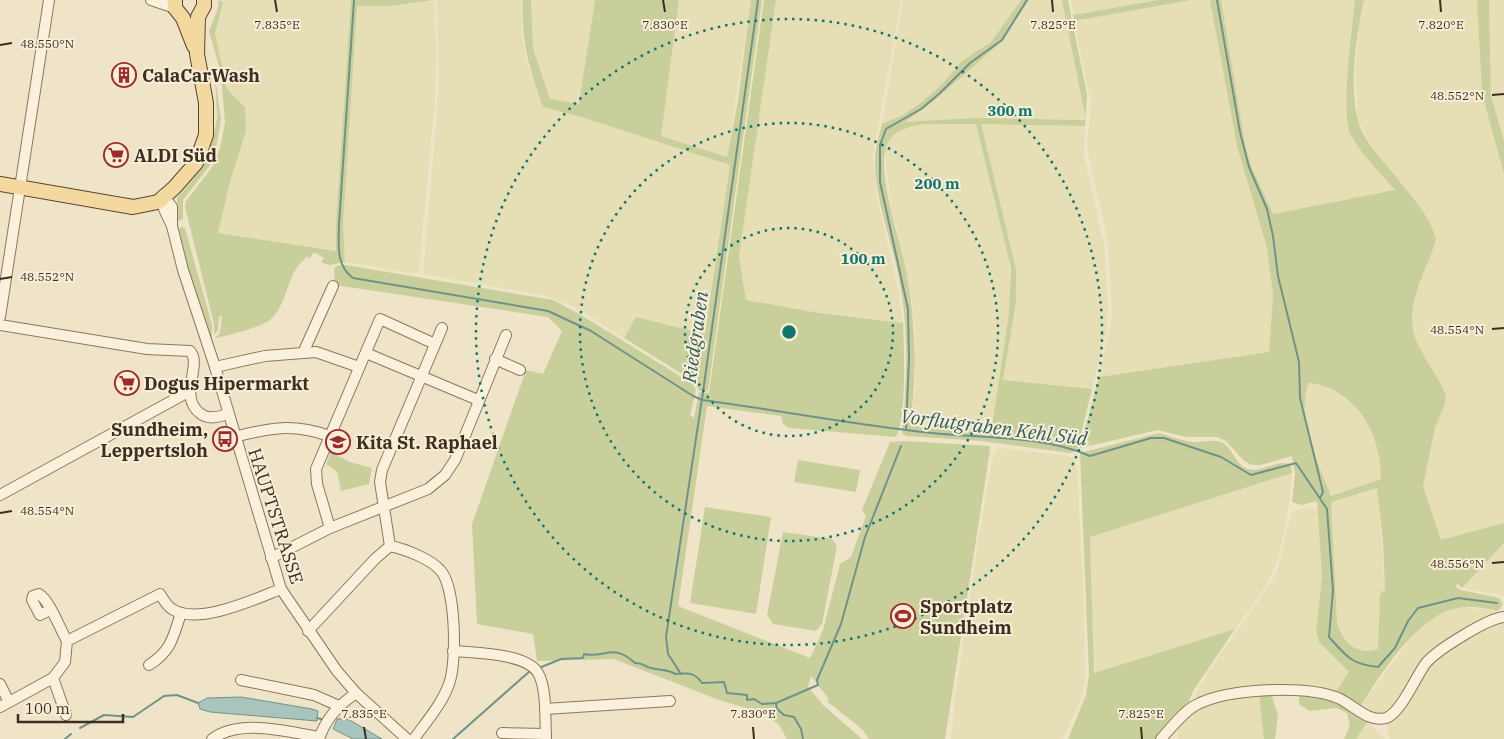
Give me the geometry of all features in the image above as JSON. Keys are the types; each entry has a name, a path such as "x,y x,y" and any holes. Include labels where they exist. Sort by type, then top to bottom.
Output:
{"main road":[{"path":"0,184 115,204 163,195 186,176 204,146 207,122 206,103 197,54 198,18 204,6 204,0"},
{"path":"178,9 198,18"},
{"path":"178,9 197,54"}],"street":[{"path":"0,318 49,0"},
{"path":"151,0 178,9"},
{"name":"HAUPTSTRASSE","path":"163,195 172,207 172,226 183,270 215,367 234,437 281,589 328,660 356,693 407,739"},
{"path":"303,353 332,286"},
{"path":"330,528 317,484 316,469 380,319 435,344"},
{"path":"0,325 147,350 190,351 194,358 190,392 194,407 204,416 212,418 228,414"},
{"path":"390,546 380,482 382,470 442,328"},
{"path":"271,558 330,528 428,489 446,475 455,460 478,400 506,336"},
{"path":"215,367 265,356 316,352 359,367"},
{"path":"366,353 478,400"},
{"path":"495,359 520,370"},
{"path":"0,495 190,392"},
{"name":"HAUPTSTRASSE","path":"234,437 271,428 299,427 329,436"},
{"path":"308,631 375,559 390,546"},
{"path":"390,546 413,552 440,570 451,598 454,621 450,681 445,694 414,739"},
{"path":"67,641 160,594 170,609 181,613 208,613 281,589"},
{"path":"0,684 5,704 53,678 65,662 67,641 50,610"},
{"path":"149,665 162,656 171,644 181,613"},
{"path":"1161,739 1186,713 1200,704 1215,698 1266,691 1294,689 1315,692 1338,698 1370,717 1378,719 1389,717 1427,662 1443,648 1504,617"},
{"path":"453,651 504,657 535,670 545,709 546,736 502,733"},
{"path":"53,678 66,715"},
{"path":"241,680 314,695 339,706"},
{"path":"212,739 226,732 254,728 319,738 323,727 339,706 356,693"},
{"path":"545,709 670,701"}],"shaded area":[{"path":"223,0 351,0 336,224 337,251 218,233 230,182 246,131 245,107 227,89 215,34"},
{"path":"434,0 436,49 435,101 419,270 416,274 345,262 343,225 357,6 391,6"},
{"path":"437,0 523,0 521,31 527,63 543,107 578,116 730,165 705,334 636,317 624,338 574,307 546,296 423,274 439,88"},
{"path":"531,0 595,0 580,104 550,99 533,49"},
{"path":"679,0 751,0 727,158 661,136"},
{"path":"776,0 901,0 873,154 877,198 898,288 903,323 819,313 746,300 739,257"},
{"path":"903,0 1021,0 991,42 963,60 942,84 922,102 903,115 882,124"},
{"path":"1029,0 1062,0 1086,120 977,118 904,123 929,105 1002,41"},
{"path":"1071,0 1158,0 1073,15"},
{"path":"1191,0 1210,0 1237,146 1267,248 1273,295 1269,352 1099,377 1112,318 1109,256 1105,227 1088,155 1087,144 1091,103 1074,21"},
{"path":"1221,0 1355,0 1350,36 1357,145 1396,190 1273,214 1251,166 1245,144"},
{"path":"1364,0 1477,0 1482,94 1504,174 1504,523 1441,540 1423,486 1435,428 1445,404 1446,396 1418,346 1412,331 1411,317 1413,303 1435,243 1416,202 1374,150 1358,120 1355,73 1359,20"},
{"path":"1489,0 1504,0 1504,141 1491,96"},
{"path":"980,123 1085,126 1084,155 1104,244 1108,302 1107,328 1092,389 1003,380 1016,302 1016,269"},
{"path":"925,124 976,124 1008,252 1011,286 1009,313 991,433 910,427 915,393 915,325 907,273 890,201 885,150 889,140 898,131"},
{"path":"1309,382 1334,390 1352,403 1368,423 1377,442 1381,462 1381,479 1331,496 1312,447 1304,412 1304,400"},
{"path":"1000,448 1069,456 1074,458 1077,464 1084,600 1085,681 1083,694 1063,739 951,739 955,698 977,548 993,456 996,450"},
{"path":"1292,473 1289,505 1279,555 1263,591 1235,629 1094,673 1090,537"},
{"path":"1378,488 1385,591 1380,594 1378,649 1368,653 1355,649 1341,636 1337,623 1331,502"},
{"path":"1308,507 1317,509 1322,578 1316,631 1319,642 1349,672 1335,693 1307,688 1198,698 1196,696 1198,689 1217,659 1272,582 1279,565 1291,512"},
{"path":"1504,543 1504,596 1462,588"},
{"path":"1464,607 1498,611 1443,643 1388,714 1380,716 1360,707 1414,634 1431,620 1451,610"},
{"path":"1504,620 1504,739 1390,739 1387,730 1390,719 1436,655 1488,625"},
{"path":"1259,694 1264,739 1178,739 1177,726 1197,709 1211,702"},
{"path":"1368,721 1385,739 1356,739"}],"green space":[{"path":"219,0 223,2 215,34 227,89 245,107 246,131 230,182 218,233 336,251 336,224 351,0 433,0 391,6 357,6 343,225 345,262 329,265 321,262 324,258 314,252 310,258 307,257 300,263 291,279 281,305 270,320 214,339 220,333 222,316 219,317 218,330 214,335 214,324 185,207 186,201 213,166 220,148 225,123 221,73 209,31"},
{"path":"523,0 531,0 533,49 550,99 579,104 595,0 679,0 661,136 727,157 738,101 751,0 762,0 708,391 699,391 695,382 624,338 636,317 705,334 730,165 578,116 543,107 527,55 523,29"},
{"path":"764,0 776,0 739,257 746,300 819,313 903,323 904,382 902,414 896,437 789,428 783,424 781,416 707,406 678,606 810,658 823,630 840,564 851,557 866,516 862,510 890,442 906,441 989,446 990,450 945,739 869,739 863,730 828,702 828,698 811,676 808,687 824,706 862,739 787,739 779,725 766,714 719,700 614,659 537,661 533,634 477,624 472,524 526,370 543,374 562,331 548,317 335,285 334,270 336,266 346,265 553,300 581,315 693,384 696,390 690,415 694,418 699,392 709,393"},
{"path":"1021,0 1029,0 1002,41 929,105 905,122 977,118 1085,120 1085,126 981,124 1016,269 1016,302 1003,380 1092,389 1077,450 1070,453 981,441 906,436 902,433 906,377 905,321 897,268 884,221 878,189 875,157 878,140 882,124 903,115 922,102 942,84 963,60 991,42","holes":["925,124 976,124 1011,268 1009,313 991,433 910,426 914,388 912,313 907,275 887,193 884,160 888,142 901,130"]},
{"path":"1062,0 1068,0 1087,95 1086,118"},
{"path":"1158,0 1191,0 1074,21 1073,15"},
{"path":"1210,0 1221,0 1245,144 1251,166 1273,214 1395,190 1354,141 1348,123 1348,68 1355,0 1364,0 1354,65 1354,99 1361,129 1368,142 1420,207 1436,239 1413,304 1412,318 1413,331 1418,345 1446,396 1445,404 1435,428 1423,486 1441,540 1504,523 1504,543 1462,588 1458,584 1455,586 1461,590 1499,598 1503,604 1498,611 1477,607 1464,607 1448,611 1432,620 1417,631 1403,646 1360,707 1335,693 1349,672 1319,642 1316,631 1322,578 1317,501 1302,505 1292,502 1295,475 1292,456 1261,465 1252,465 1244,461 1226,441 1217,437 1186,437 1158,430 1080,448 1099,377 1269,352 1273,295 1267,248 1237,146","holes":["1309,382 1335,391 1346,398 1364,417 1375,440 1381,479 1331,496 1306,425 1305,396","1377,488 1383,541 1385,590 1380,594 1378,649 1364,651 1357,649 1347,642 1337,623 1331,502"]},
{"path":"1477,0 1489,0 1491,96 1504,141 1504,174 1482,94"},
{"path":"215,77 221,119 216,148 211,164 183,200 183,219 178,221 177,198 199,172 213,140 217,117"},
{"path":"181,227 185,228 212,325 212,346 187,269 178,231"},
{"path":"1159,433 1193,442 1221,442 1225,444 1240,464 1248,469 1254,470 1285,463 1290,464 1292,473 1090,537 1094,673 1235,629 1193,691 1186,709 1156,739 1068,739 1086,695 1089,675 1080,453"},
{"path":"331,452 350,462 372,468 369,484 341,491 337,472 326,464"},
{"path":"798,460 860,470 856,492 794,482"},
{"path":"705,507 771,517 756,614 690,603"},
{"path":"783,532 832,539 837,546 822,624 816,631 773,624 767,615"},
{"path":"1299,692 1332,698 1368,721 1356,739 1344,739 1350,726 1347,713 1337,708 1309,711 1299,704"},
{"path":"1259,694 1271,694 1278,715 1275,739 1264,739"}],"water":[{"path":"241,697 312,709 318,711 317,721 210,712 200,709 198,703 207,698"},
{"path":"337,719 348,719 382,739 353,739 333,729"}],"waterway":[{"name":"Vorflutgraben Kehl Süd","path":"354,0 339,224 339,253 343,267 353,278 548,311 591,331 702,400 903,430 1034,441 1073,449 1090,456 1151,438 1164,438 1221,457 1251,475 1296,463 1327,509 1333,590 1329,637 1345,654 1361,664 1378,667 1395,648 1408,621 1418,608 1458,598 1497,603"},
{"name":"Riedgraben","path":"681,674 668,654 666,637 703,392 758,0"},
{"path":"906,430 909,359 908,309 880,182 880,145 886,129 921,109 970,63 1002,40 1027,0"},
{"path":"1217,0 1240,132 1249,167 1267,209 1273,236 1278,276 1299,362 1300,398 1323,492 1320,498"},
{"path":"776,703 818,685 817,680 841,624 865,537 901,446"},
{"path":"539,668 561,659 583,658 584,654 620,653 635,663 655,669 666,670 676,674 691,674 702,683 724,682 727,693 747,695 747,700 754,699 762,704 776,703 777,709 784,715 794,717 801,729 803,739"},
{"path":"453,739 530,671"},
{"path":"80,728 104,715 133,717 164,696 177,695 198,703"},
{"path":"317,718 325,720"},
{"path":"65,739 71,734"}],"place":[{"name":"CalaCarWash","path":"124,75"},
{"name":"ALDI Süd","path":"116,155"},
{"name":"Dogus Hipermarkt","path":"127,383"},
{"name":"Sundheim, Leppertsloh","path":"225,439"},
{"name":"Kita St. Raphael","path":"338,442"},
{"name":"Sportplatz Sundheim","path":"903,616"}]}
